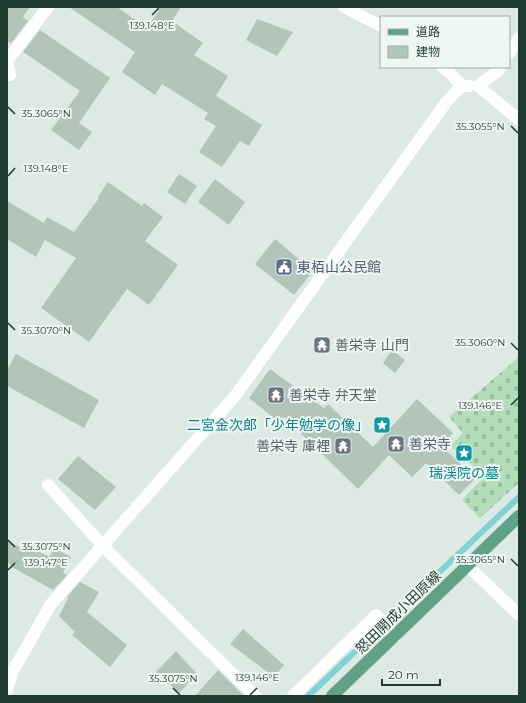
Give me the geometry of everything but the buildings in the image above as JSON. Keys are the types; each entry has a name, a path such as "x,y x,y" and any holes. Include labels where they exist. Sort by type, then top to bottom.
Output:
{"main road":[{"name":"怒田開成小田原線","path":"332,696 519,516"}],"street":[{"path":"10,75 7,62 48,7"},
{"path":"344,7 380,25"},
{"path":"510,52 519,38"},
{"path":"443,68 462,86"},
{"path":"7,689 13,671 51,604 235,396 447,101 462,86 478,86 498,71 500,68"},
{"path":"478,86 519,120"},
{"path":"48,485 102,545 255,696"},
{"path":"468,566 519,615"},
{"path":"293,696 376,615 395,636"}],"green space":[{"path":"519,357 519,483 480,518 462,500 485,476 450,446 463,433 449,417"}],"waterway":[{"path":"308,696 519,497"}],"place":[{"name":"東栢山公民館","path":"284,267"},
{"name":"善栄寺 山門","path":"322,345"},
{"name":"善栄寺 弁天堂","path":"276,395"},
{"name":"二宮金次郎「少年勉学の像」","path":"382,425"},
{"name":"善栄寺","path":"396,444"},
{"name":"善栄寺 庫裡","path":"343,446"},
{"name":"瑞渓院の墓","path":"464,453"}]}
